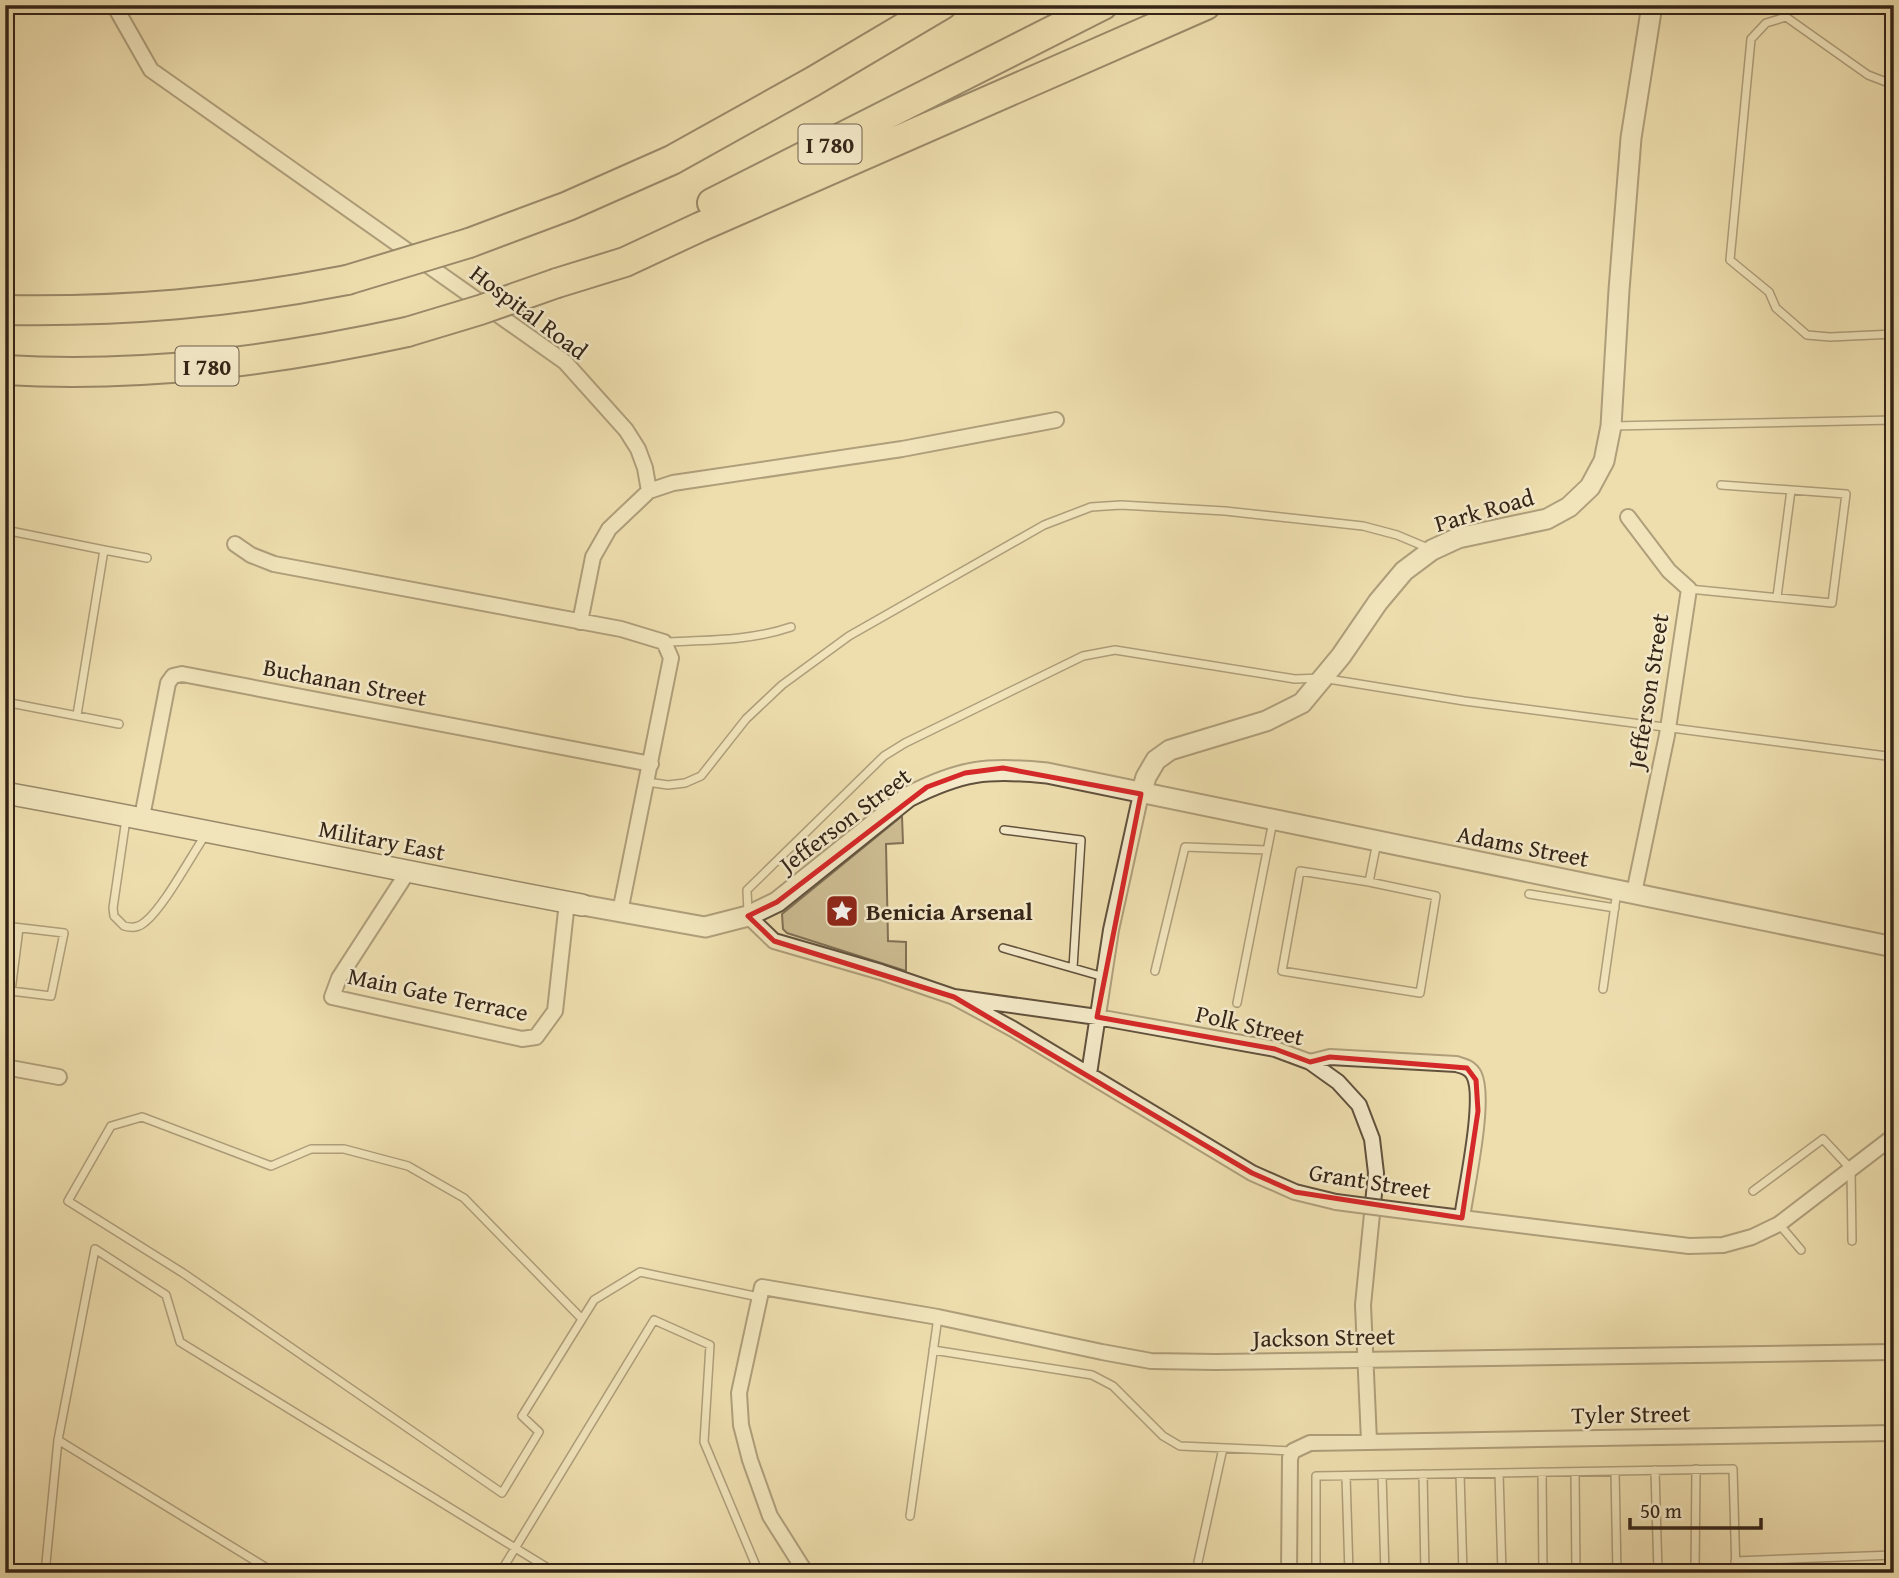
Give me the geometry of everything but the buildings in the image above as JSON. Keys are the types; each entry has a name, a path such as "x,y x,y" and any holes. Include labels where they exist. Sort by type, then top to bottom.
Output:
{"highway":[{"name":"I 780","path":"5,310 86,311 198,304 282,293 347,280 469,243 568,206 672,160 942,5"},
{"name":"I 780","path":"5,370 121,372 228,364 327,350 407,332 557,283 1103,5"},
{"path":"557,283 625,262 1206,5"}],"main road":[{"name":"Military East","path":"5,793 575,904"}],"street":[{"name":"Hospital Road","path":"114,5 151,69 565,362 626,430 646,468 649,491"},
{"name":"Park Road","path":"1089,1074 1111,930 1141,794 1146,777 1156,760 1170,750 1266,721 1302,703 1404,571 1432,550 1458,538 1547,519 1569,508 1590,487 1600,470 1608,447 1611,426 1631,138 1652,5"},
{"path":"580,622 593,557 600,543 614,524 649,491 673,482 902,449 1056,419"},
{"name":"Jefferson Street","path":"1622,897 1668,728 1689,589 1669,571 1628,517"},
{"path":"235,544 251,555 274,564 621,629 664,642 671,658 620,912"},
{"name":"Buchanan Street","path":"134,816 168,683 173,676 183,674 651,764"},
{"name":"Jefferson Street","path":"748,916 777,902 908,797 965,773 1003,768 1046,773 1141,794"},
{"name":"Adams Street","path":"1141,794 1377,841 1622,897 1894,947"},
{"name":"Main Gate Terrace","path":"407,873 340,978 332,997 522,1039 536,1037 555,1010 575,904"},
{"name":"Military East","path":"575,904 705,927 748,916"},
{"name":"Grant Street","path":"748,916 774,941 881,972 954,997 1013,1028 1252,1173 1295,1192 1336,1202 1689,1246 1723,1245 1752,1237 1779,1224 1894,1136"},
{"name":"Polk Street","path":"954,997 1097,1017 1275,1049 1310,1062 1338,1082 1359,1105 1372,1139 1376,1173 1363,1305 1368,1441"},
{"path":"1310,1062 1330,1058 1442,1063 1455,1064 1473,1072 1478,1091 1478,1111 1462,1218"},
{"path":"5,1067 59,1077"},
{"path":"760,1292 739,1393 741,1425 770,1516 806,1573"},
{"name":"Jackson Street","path":"760,1292 938,1317 1151,1360 1216,1362 1894,1352"},
{"name":"Tyler Street","path":"1368,1441 1894,1433"},
{"path":"1289,1573 1290,1458 1293,1451 1310,1443 1368,1441"}],"lane":[{"path":"1894,85 1868,75 1786,17 1766,23 1751,39 1730,260 1769,292 1776,308 1807,335 1830,337 1894,334"},
{"path":"1611,426 1894,420"},
{"path":"1689,589 1832,603 1846,494 1721,485"},
{"path":"1777,597 1791,490"},
{"path":"647,782 668,785 685,783 701,776 746,719 782,685 849,636 1044,525 1091,507 1121,505 1225,511 1363,526 1432,550"},
{"path":"5,530 147,558"},
{"path":"77,716 104,550"},
{"path":"664,642 732,640 770,634 791,627"},
{"path":"748,916 747,890 884,756 1083,656 1115,650 1295,679 1322,678 1464,701 1894,757"},
{"path":"5,702 119,724"},
{"path":"134,816 113,908 114,916 124,926 138,927 146,922 208,831"},
{"path":"1237,1003 1273,821"},
{"path":"1004,830 1081,840 1073,968"},
{"path":"1369,882 1377,841"},
{"path":"1155,971 1185,847 1267,849"},
{"path":"1300,871 1369,882 1436,896 1420,993 1282,971 1300,871"},
{"path":"1529,894 1622,897 1603,989"},
{"path":"5,926 64,933 51,996 11,991 19,928"},
{"path":"1003,948 1104,976"},
{"path":"582,1319 464,1198 408,1166 344,1149 311,1149 271,1166 142,1117 111,1126 68,1201 183,1273 502,1493 540,1432 523,1416 594,1300 640,1272 760,1292"},
{"path":"1753,1191 1823,1139 1850,1169 1852,1241"},
{"path":"1779,1224 1801,1250"},
{"path":"45,1573 58,1440 95,1249 166,1295 180,1342 556,1573"},
{"path":"910,1516 938,1317"},
{"path":"500,1573 654,1320 710,1345 704,1442 759,1573"},
{"path":"933,1350 1092,1375 1113,1386 1163,1436 1180,1446 1293,1451"},
{"path":"58,1440 275,1573"},
{"path":"1198,1562 1223,1448"},
{"path":"1695,1573 1696,1469"},
{"path":"1317,1573 1316,1476 1733,1469 1736,1573"},
{"path":"1655,1470 1658,1573"},
{"path":"1615,1471 1617,1573"},
{"path":"1542,1472 1543,1573"},
{"path":"1574,1472 1576,1573"},
{"path":"1499,1473 1502,1573"},
{"path":"1423,1474 1425,1573"},
{"path":"1460,1474 1463,1573"},
{"path":"1382,1475 1385,1573"},
{"path":"1346,1476 1349,1573"},
{"path":"1735,1561 1894,1555"}],"highlighted area":[{"path":"1003,768 1141,794 1097,1017 1275,1049 1310,1062 1330,1057 1467,1068 1476,1080 1478,1111 1462,1218 1295,1192 1252,1173 954,997 774,941 748,916 777,902 927,787 965,773"}],"shaded area":[{"path":"902,816 903,843 886,844 888,941 906,942 906,971 787,933 783,929 782,914"}],"place":[{"name":"Benicia Arsenal","path":"842,911"}]}
